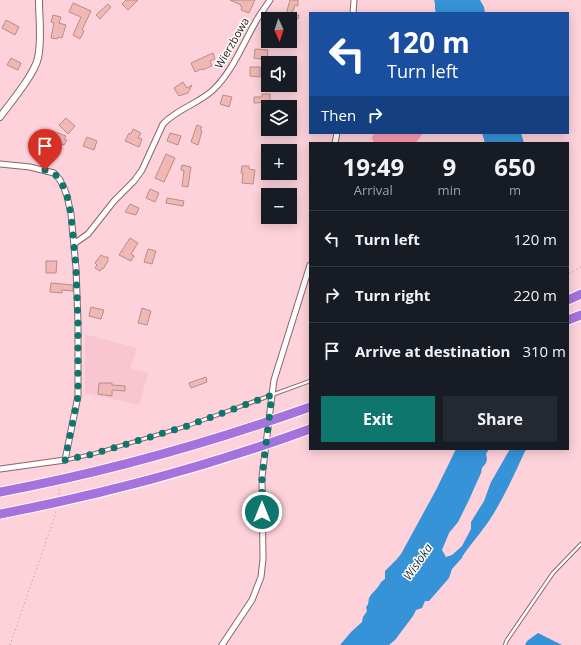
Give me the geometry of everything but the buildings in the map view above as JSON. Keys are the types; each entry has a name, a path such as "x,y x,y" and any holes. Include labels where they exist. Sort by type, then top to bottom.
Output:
{"highway":[{"path":"569,300 581,294"},
{"path":"569,320 581,315"},
{"path":"0,492 79,476 148,458 222,437 309,407"},
{"path":"0,514 69,500 144,482 229,457 309,430"}],"street":[{"path":"0,117 26,82 38,60 40,40 39,0"},
{"name":"Wierzbowa","path":"74,243 88,234 114,201 134,181 142,170 163,124 175,114 200,101 219,84 234,64 256,22 270,0"},
{"path":"353,12 354,0"},
{"path":"0,164 30,167 54,173 64,188 71,214 76,268 78,323 78,396 65,460 0,469"},
{"path":"222,645 252,600 261,577 263,558 262,477 274,380 309,268"}],"lane":[{"path":"65,460 93,454 187,426 309,381"},
{"path":"505,645 553,573 581,544"}],"path":[{"path":"570,273 581,268"},
{"path":"58,496 60,489"},
{"path":"10,645 56,511"}],"shaded area":[{"path":"374,134 422,134 417,142 374,142 372,138"},
{"path":"85,334 137,348 130,368 148,373 139,405 85,393"}],"water":[{"path":"434,0 480,0 485,12 436,12"},
{"path":"482,134 521,134 524,142 485,142"},
{"name":"Wisłoka","path":"456,450 488,450 486,454 486,463 482,468 468,502 458,522 449,533 442,550 446,557 452,555 462,546 471,529 471,522 484,501 491,482 509,450 526,450 503,498 487,524 452,569 449,578 429,601 425,601 422,608 416,610 395,640 389,645 340,645 362,622 367,611 366,607 369,598 385,579 385,571 401,554 436,490"},
{"path":"538,633 562,645 525,645 527,641"}],"route":[{"path":"45,170 54,173 60,180 67,196 71,214 76,268 78,396 65,460 93,454 187,426 272,395 262,477 262,512"}]}
